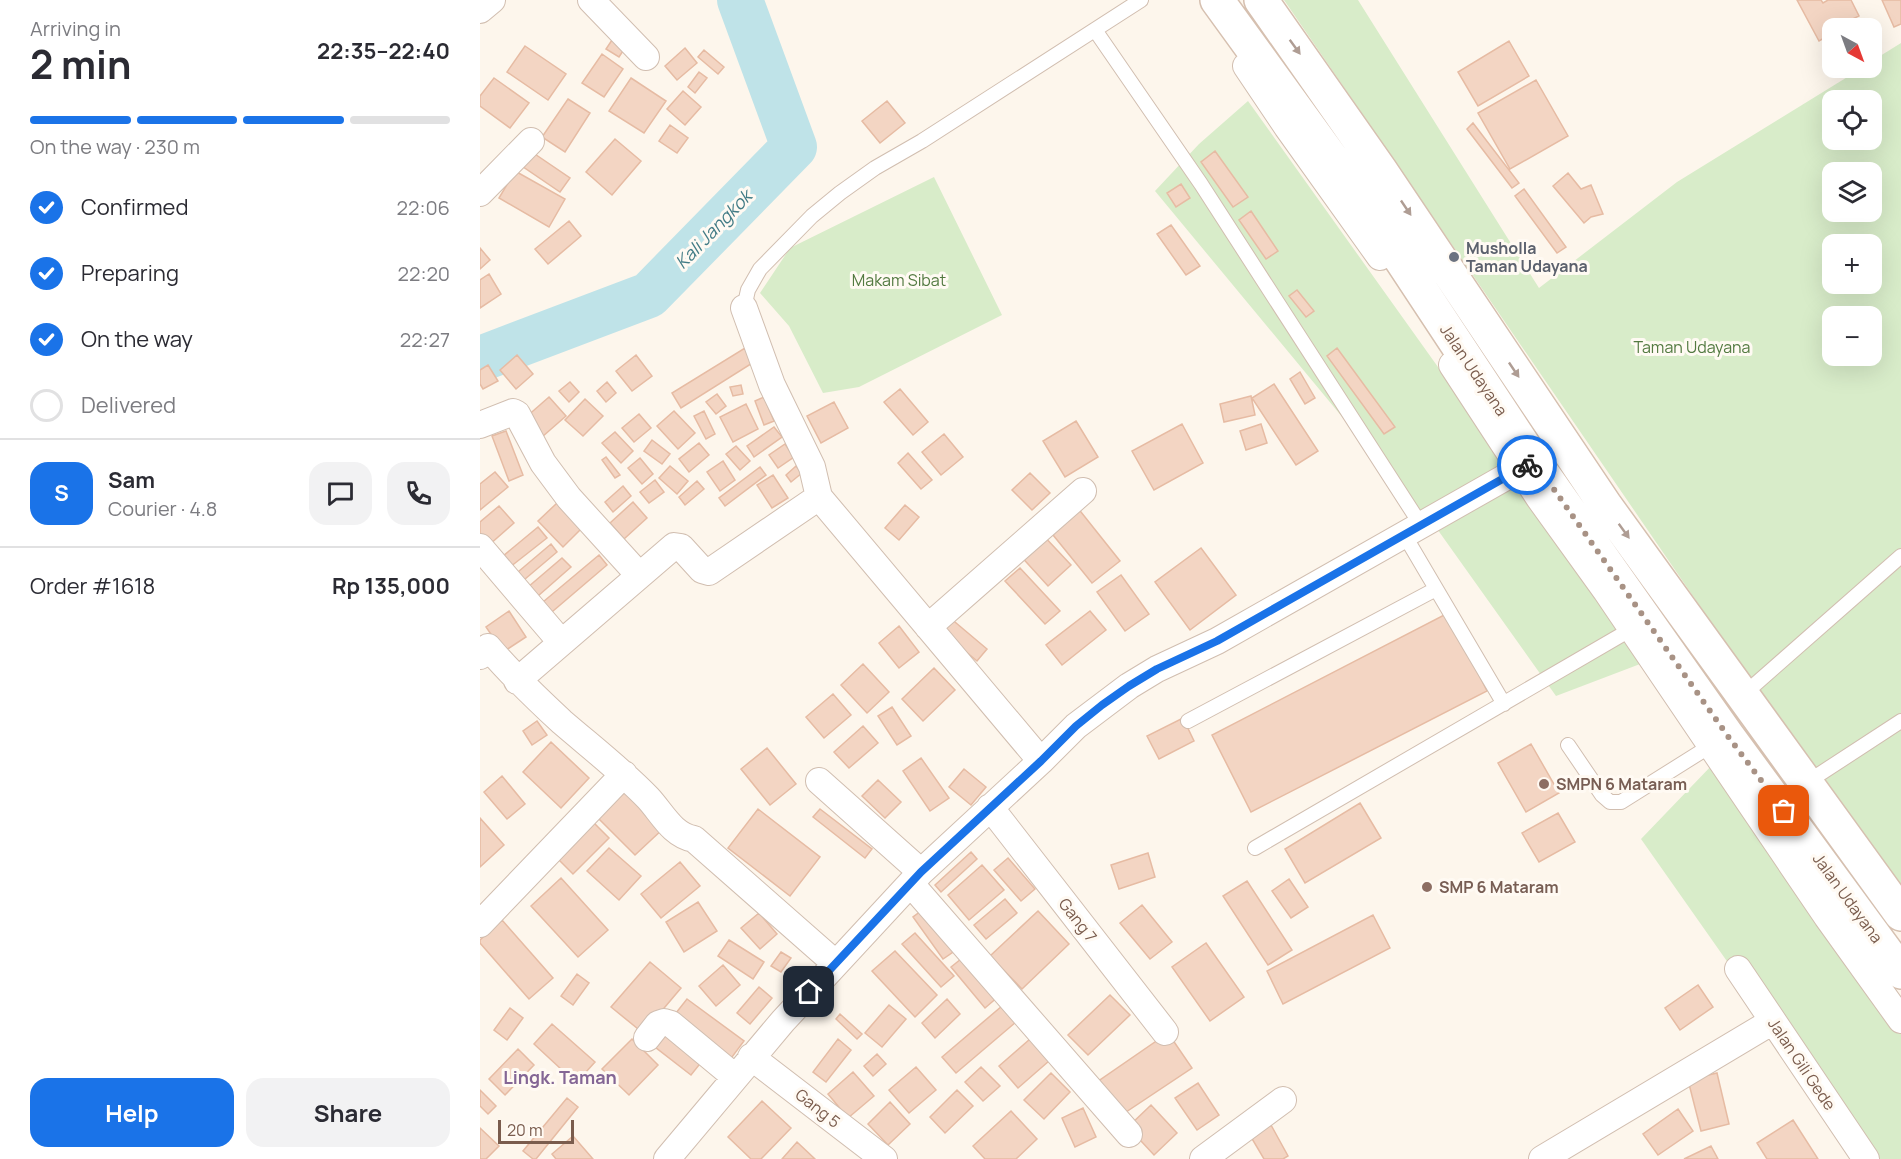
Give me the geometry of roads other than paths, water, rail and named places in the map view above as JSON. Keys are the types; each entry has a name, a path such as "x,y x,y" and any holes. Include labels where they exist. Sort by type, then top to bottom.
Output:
{"main road":[{"name":"Jalan Udayana","path":"1217,0 1359,196 1527,465 1719,740 1892,938 1901,972"},
{"name":"Jalan Udayana","path":"1261,0 1381,171 1605,505 1901,914"}],"street":[{"path":"480,10 492,0"},
{"path":"591,0 646,57"},
{"path":"667,1159 751,1057 916,878 1076,726 1129,686 1157,669 1217,641 1527,465 1480,411 1414,304 1287,127 1202,0"},
{"path":"480,193 531,141"},
{"path":"744,308 772,385 812,467 819,497 1041,761"},
{"path":"480,425 513,411 517,414 543,463 569,498 639,575"},
{"path":"928,627 1083,491"},
{"path":"517,681 639,575 677,546 681,547 702,570 709,572 819,497"},
{"path":"480,547 561,642"},
{"path":"480,656 488,647 517,681 624,774 652,802 676,831 682,836 694,839 836,963"},
{"path":"1719,740 1827,917 1901,1020"},
{"path":"480,924 624,774"},
{"path":"819,781 916,878 1129,1134"},
{"name":"Gang 7","path":"990,807 1165,1032"},
{"name":"Jalan Gili Gede","path":"1737,969 1866,1159"},
{"path":"1542,1159 1773,1021"},
{"path":"647,1038 657,1024 664,1022 671,1024 735,1077"},
{"name":"Gang 5","path":"751,1057 884,1159"},
{"path":"1203,1159 1283,1100"}],"lane":[{"path":"744,308 748,290 760,269 812,216 840,193 875,168 922,141 1141,0"},
{"path":"1095,30 1201,184 1413,530 1436,589 1504,704"},
{"path":"1743,695 1901,556"},
{"path":"1188,721 1436,589"},
{"path":"1255,848 1639,624"},
{"path":"1806,783 1901,721"},
{"path":"1568,745 1602,795 1610,802 1621,802 1719,740"}],"waterway":[{"name":"Kali Jangkok","path":"480,359 649,295 794,147 740,0"}],"place":[{"name":"Musholla Taman Udayana","path":"1454,257"},
{"name":"SMPN 6 Mataram","path":"1544,784"},
{"name":"SMP 6 Mataram","path":"1427,887"}],"district":[{"name":"Lingk. Taman","path":"560,1077"}],"park label":[{"name":"Makam Sibat","path":"899,280"},
{"name":"Taman Udayana","path":"1692,347"}]}
